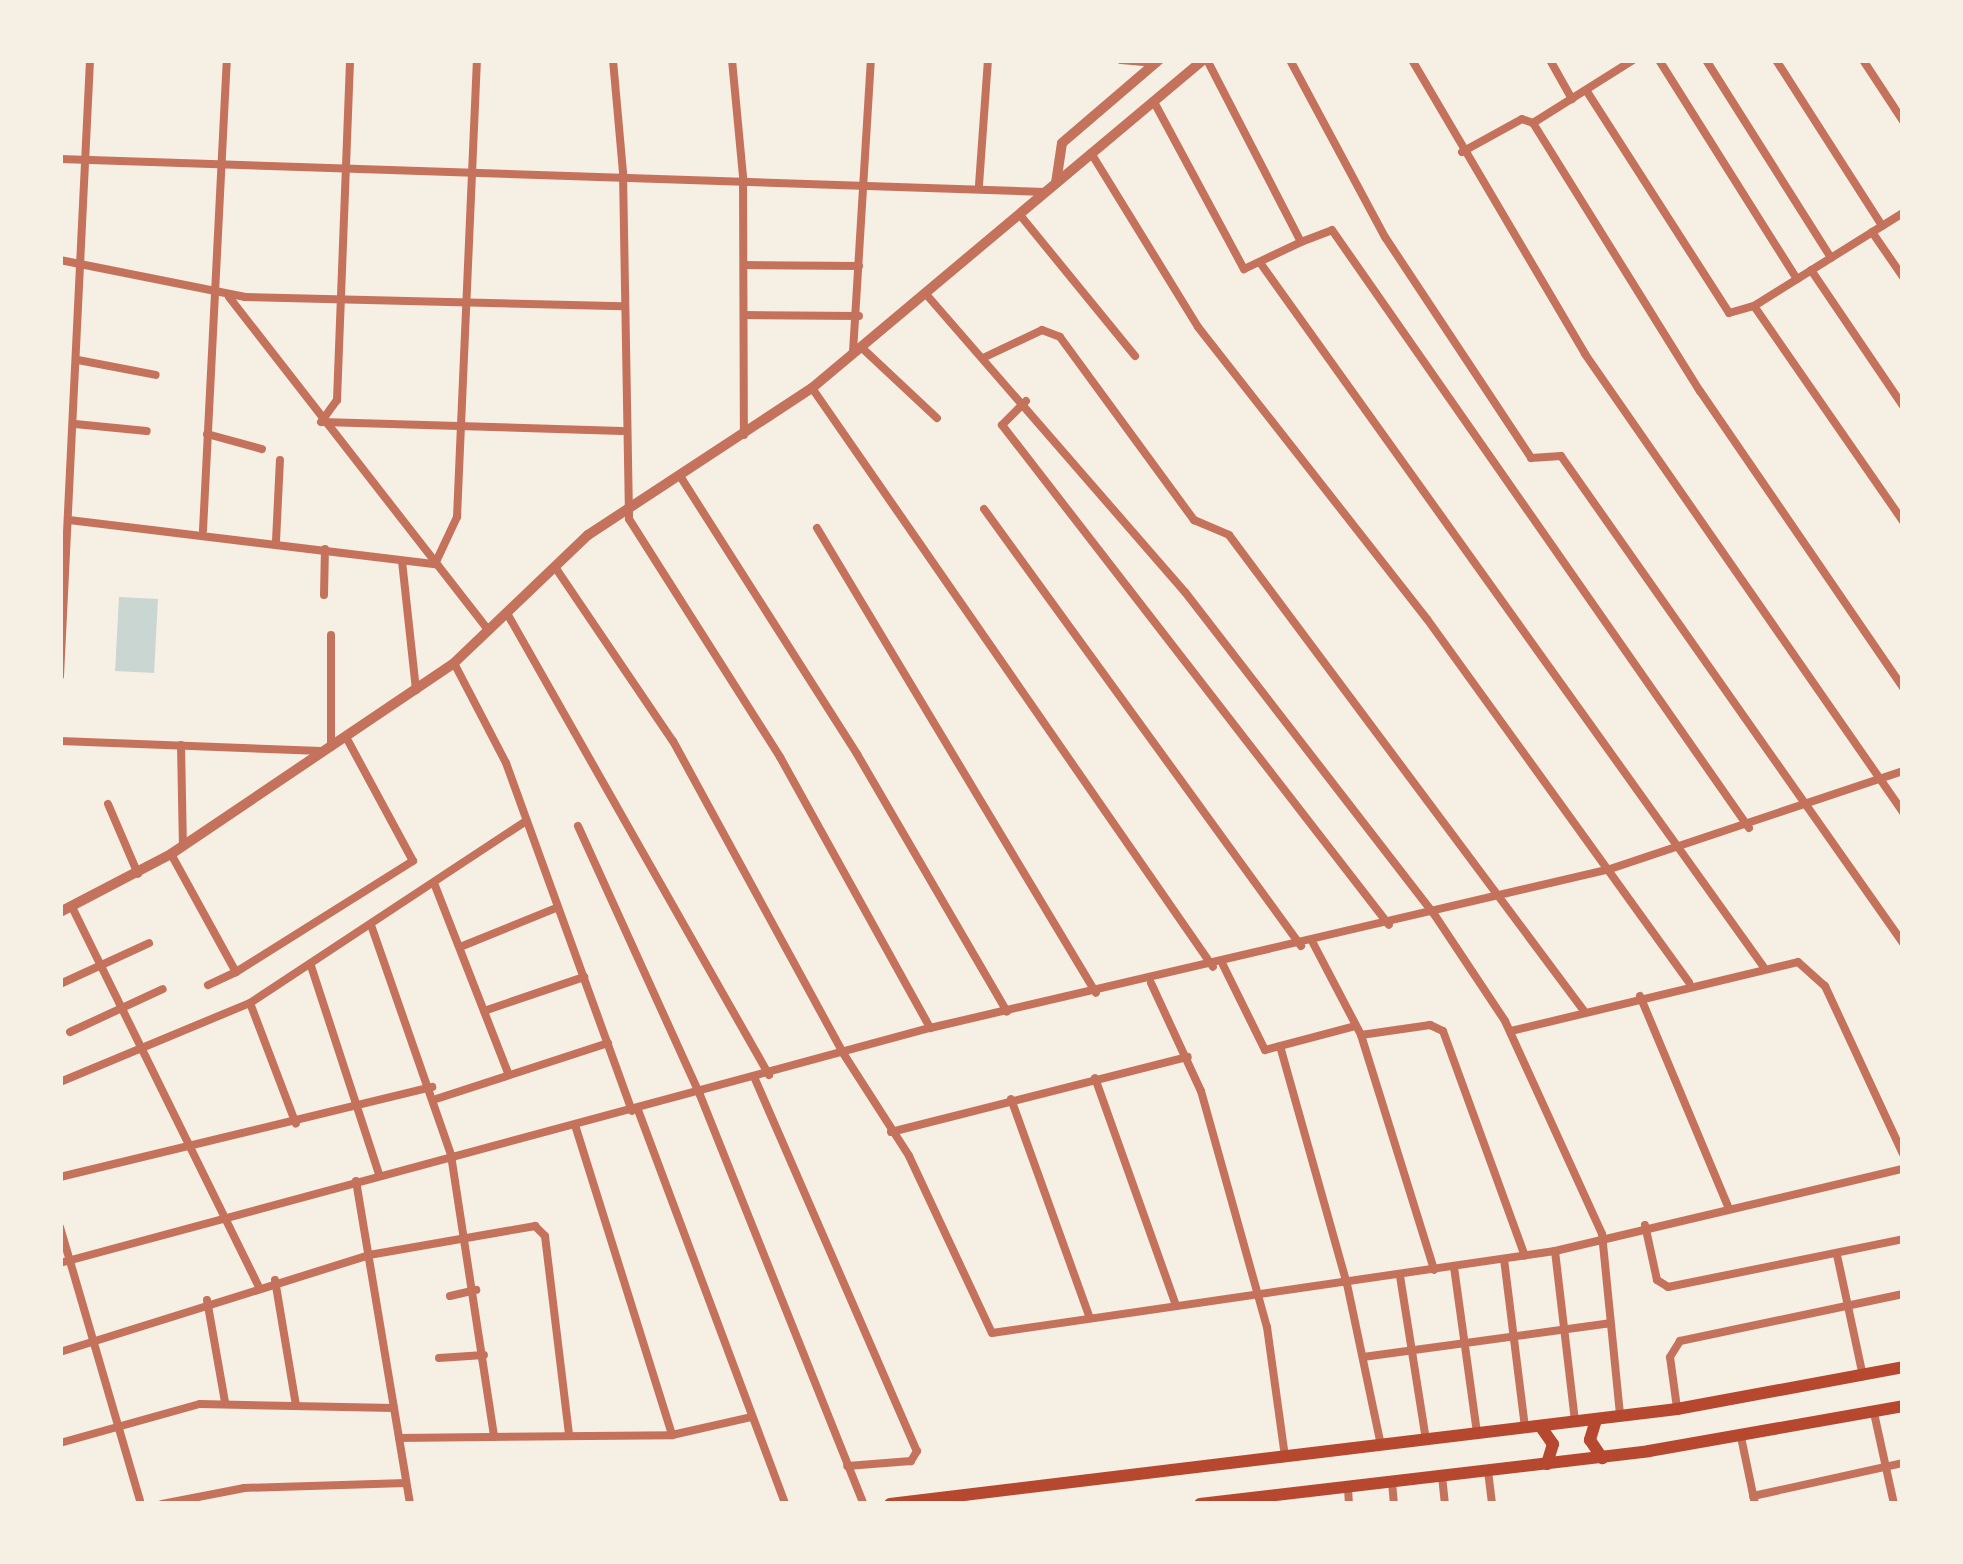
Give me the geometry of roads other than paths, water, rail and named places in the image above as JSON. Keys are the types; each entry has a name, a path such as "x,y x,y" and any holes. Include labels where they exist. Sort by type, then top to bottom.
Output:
{"main road":[{"path":"890,1504 1677,1409 1903,1367"},
{"path":"1200,1504 1298,1498 1348,1487 1602,1457 1903,1406"},
{"path":"1595,1420 1590,1440 1602,1457"},
{"path":"1541,1426 1552,1444 1547,1464"}],"street":[{"path":"60,676 90,60"},
{"path":"203,530 227,60"},
{"path":"321,422 338,400 350,60"},
{"path":"435,564 455,530 476,60"},
{"path":"613,60 623,173 625,508 780,757 930,1028"},
{"path":"732,60 743,177 744,437"},
{"path":"856,350 871,60"},
{"path":"980,185 988,60"},
{"path":"1121,60 1157,62"},
{"path":"258,1285 101,965 66,910 171,854 454,663 625,508 744,437 812,388 1205,60 1301,242"},
{"path":"1290,60 1385,237 1531,458 1562,456 1811,804 1903,943"},
{"path":"1412,60 1462,152 1624,413 1903,812"},
{"path":"1550,60 1572,99"},
{"path":"1533,123 1633,60"},
{"path":"1659,60 1797,279"},
{"path":"1706,60 1831,258"},
{"path":"1776,60 1903,277"},
{"path":"1863,60 1903,121"},
{"path":"1056,183 1063,143 1157,62"},
{"path":"1586,90 1726,310 1754,306 1903,213"},
{"path":"1154,101 1240,266 1261,264 1331,230 1749,828"},
{"path":"1462,152 1522,119 1533,123 1700,392 1903,688"},
{"path":"1091,153 1198,326 1610,869 1689,982"},
{"path":"60,160 864,181 980,185 1046,193"},
{"path":"1020,214 1135,356"},
{"path":"60,260 228,295 623,307"},
{"path":"1261,264 1763,966"},
{"path":"744,265 860,266"},
{"path":"1811,270 1903,406"},
{"path":"925,293 1026,401 1433,914 1511,1030 1602,1234 1620,1416"},
{"path":"228,295 321,422 490,632"},
{"path":"1754,306 1903,521"},
{"path":"744,315 859,316"},
{"path":"986,357 1042,330 1060,337 1193,520 1229,536 1584,1011"},
{"path":"856,350 937,418"},
{"path":"78,360 156,375"},
{"path":"812,388 1218,966 1265,1050 1358,1030 1430,1025 1443,1031 1526,1256"},
{"path":"1026,401 1002,425 1389,925"},
{"path":"60,415 147,431"},
{"path":"321,422 622,431"},
{"path":"207,434 262,449"},
{"path":"276,541 280,460"},
{"path":"680,476 857,754 1006,1012"},
{"path":"984,509 1301,946"},
{"path":"69,520 203,530 435,564"},
{"path":"817,528 1096,993"},
{"path":"324,595 325,549"},
{"path":"402,561 416,690"},
{"path":"555,567 652,705 843,1053 914,1166 985,1328 1002,1333 1089,1316 1259,1298 1555,1251 1602,1234 1903,1168"},
{"path":"508,616 769,1075"},
{"path":"328,750 331,634"},
{"path":"454,663 499,746 556,908 785,1504"},
{"path":"208,986 413,861 346,737"},
{"path":"60,741 328,750"},
{"path":"181,745 183,846"},
{"path":"65,1262 451,1155 700,1095 930,1028 1218,966 1682,850 1903,771"},
{"path":"108,804 138,874"},
{"path":"60,1082 250,1003 526,821"},
{"path":"578,826 700,1095 864,1504"},
{"path":"171,854 236,972"},
{"path":"434,883 509,1075"},
{"path":"460,947 556,908"},
{"path":"371,925 432,1087 451,1155 476,1290 494,1437"},
{"path":"60,984 149,943"},
{"path":"1312,943 1358,1030 1433,1270"},
{"path":"1511,1030 1689,982 1798,962 1821,979 1903,1154"},
{"path":"311,966 362,1106 379,1174"},
{"path":"484,1011 584,977"},
{"path":"1150,982 1188,1057 1259,1298 1285,1458"},
{"path":"70,1032 163,989"},
{"path":"1640,996 1728,1205"},
{"path":"250,1003 296,1124"},
{"path":"436,1099 608,1043"},
{"path":"1280,1046 1347,1284 1382,1447"},
{"path":"891,1132 1188,1057"},
{"path":"1095,1078 1176,1306"},
{"path":"755,1079 917,1451 911,1461 847,1466"},
{"path":"60,1177 193,1151 432,1087"},
{"path":"1010,1099 1089,1316"},
{"path":"575,1125 672,1435"},
{"path":"356,1181 410,1504"},
{"path":"1645,1225 1657,1280 1668,1286 1903,1239"},
{"path":"60,1352 275,1280 369,1255 530,1226 543,1231 568,1436"},
{"path":"60,1227 65,1262 93,1339 141,1504"},
{"path":"1555,1251 1575,1422"},
{"path":"1837,1255 1863,1377"},
{"path":"1504,1259 1526,1429"},
{"path":"1454,1267 1477,1435"},
{"path":"1400,1276 1426,1441"},
{"path":"275,1280 296,1405"},
{"path":"450,1296 476,1290"},
{"path":"1677,1409 1670,1358 1680,1341 1903,1294"},
{"path":"207,1300 225,1402"},
{"path":"1363,1357 1610,1323"},
{"path":"439,1358 484,1355"},
{"path":"60,1443 117,1423 225,1402 394,1408"},
{"path":"1874,1413 1898,1503"},
{"path":"399,1438 672,1435 751,1418"},
{"path":"1741,1437 1754,1500 1903,1462"},
{"path":"1488,1471 1492,1504"},
{"path":"1442,1476 1445,1504"},
{"path":"1392,1482 1394,1504"},
{"path":"162,1504 244,1488 406,1483"},
{"path":"1348,1487 1349,1504"}]}
